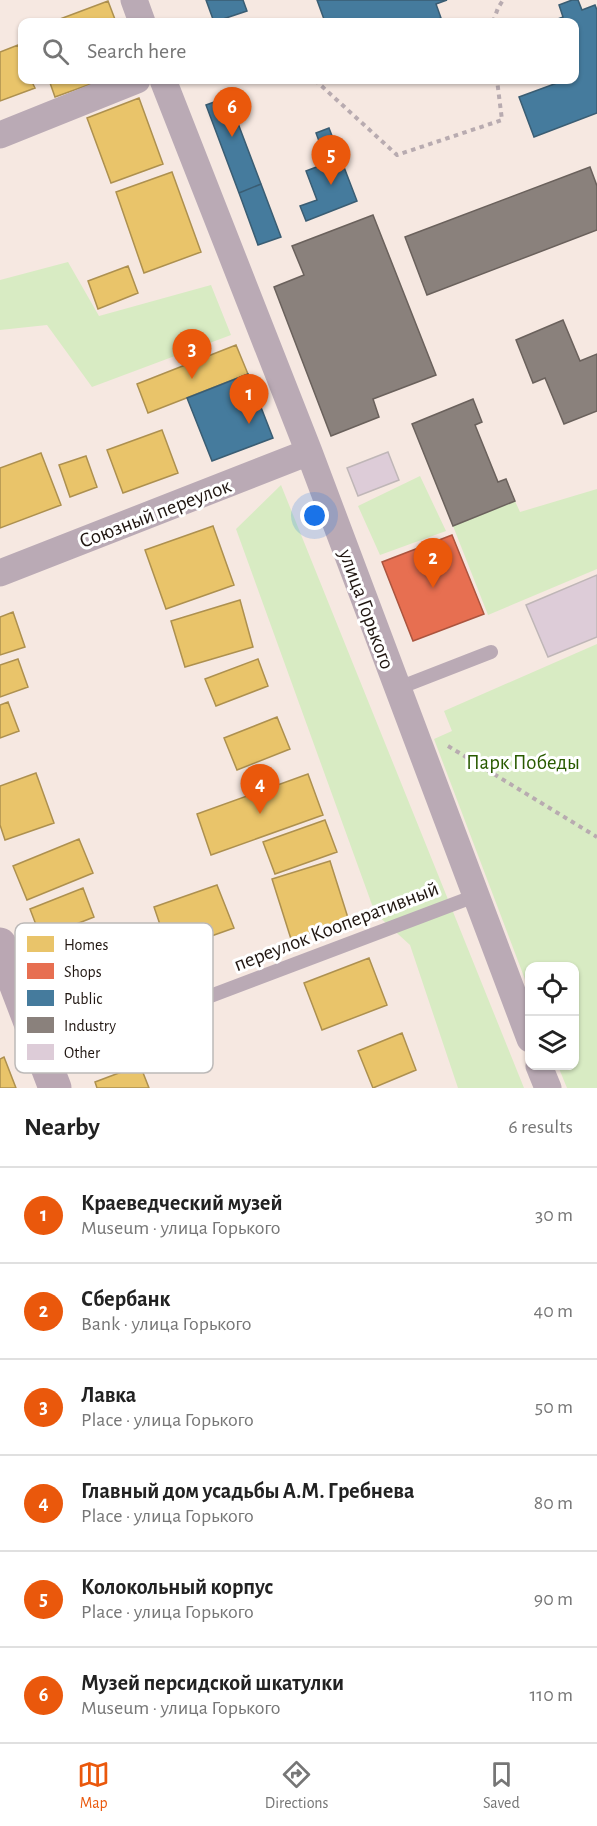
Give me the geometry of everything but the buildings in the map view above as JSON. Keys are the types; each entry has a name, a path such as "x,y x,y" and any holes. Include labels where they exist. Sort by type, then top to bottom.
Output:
{"main road":[{"path":"0,944 15,984"}],"street":[{"path":"134,0 141,18"},
{"path":"0,135 127,84"},
{"name":"улица Горького","path":"165,84 309,452 525,1027"},
{"name":"Союзный переулок","path":"0,573 309,452"},
{"path":"541,1070 548,1088"}],"lane":[{"path":"396,688 491,652"},
{"name":"переулок Кооперативный","path":"213,1005 475,896"}],"path":[{"path":"494,18 503,0"},
{"path":"319,84 397,155 502,120 498,84"},
{"path":"442,742 597,837"}],"green space":[{"path":"68,262 99,316 211,285 231,335 92,387 47,325 0,330 0,280"},
{"path":"420,476 446,531 380,555 358,506"},
{"path":"281,485 524,1088 458,1088 410,945 375,913 236,529"},
{"path":"597,489 597,569 488,615 453,526 515,501 520,512"},
{"name":"Парк Победы","path":"597,644 597,1088 567,1088 560,1070 579,1070 579,962 525,962 525,979 434,739 452,731 444,711"}],"place":[{"name":"Музей персидской шкатулки","path":"232,137"},
{"name":"Колокольный корпус","path":"331,185"},
{"name":"Лавка","path":"192,379"},
{"name":"Краеведческий музей","path":"249,424"},
{"name":"Сбербанк","path":"433,588"},
{"name":"Главный дом усадьбы А.М. Гребнева","path":"260,814"}]}
